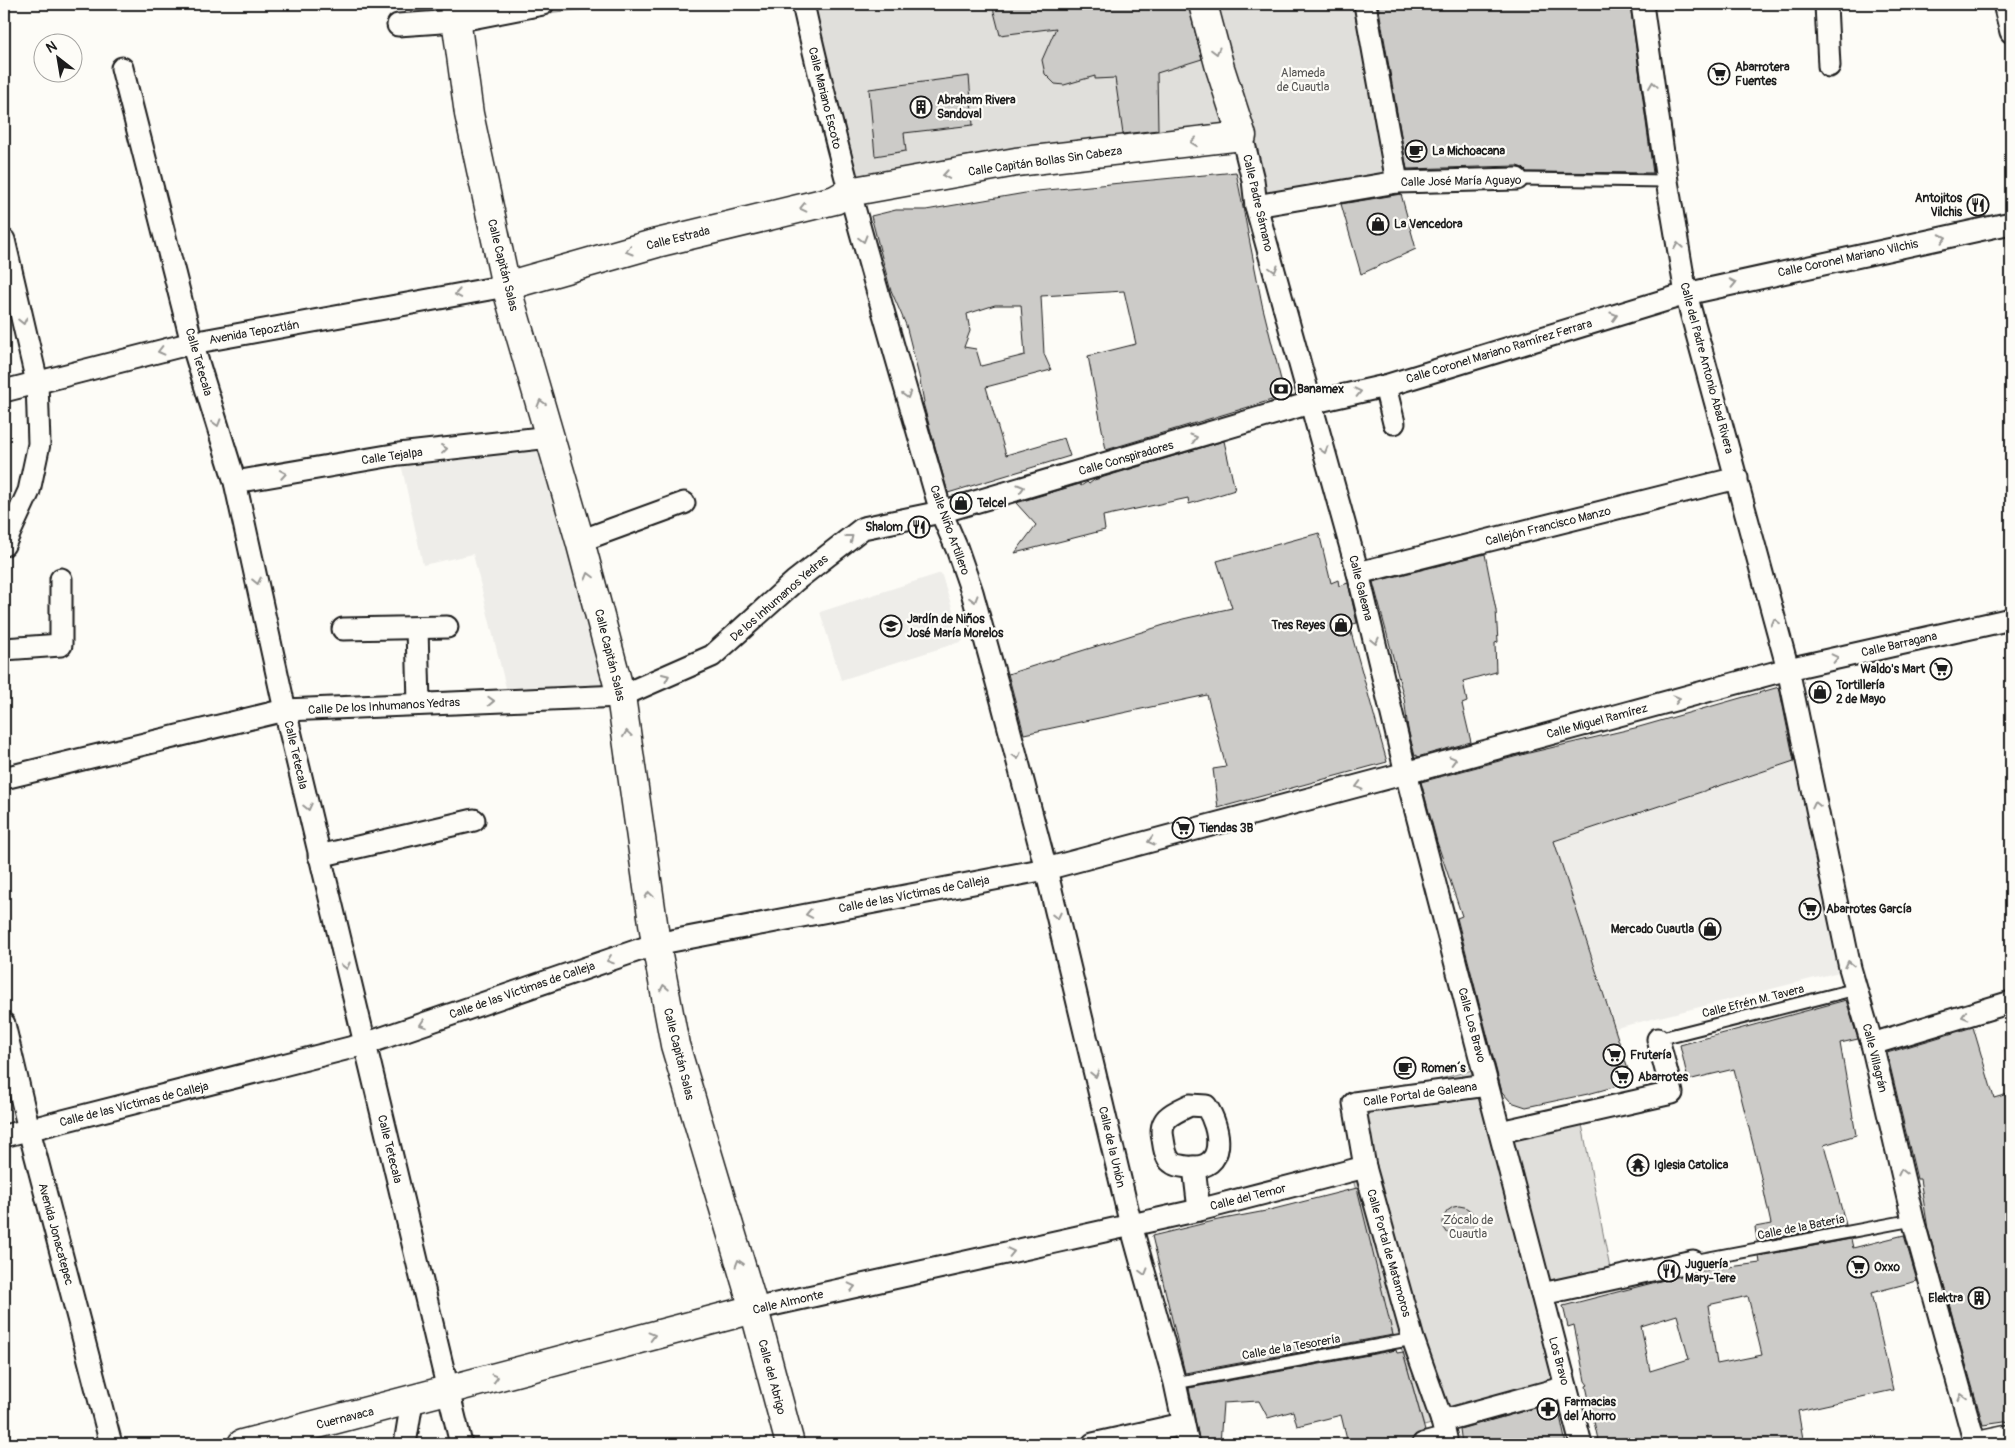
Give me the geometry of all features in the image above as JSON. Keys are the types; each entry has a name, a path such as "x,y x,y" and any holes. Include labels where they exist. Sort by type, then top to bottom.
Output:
{"street":[{"path":"398,25 455,13 543,4"},
{"name":"Calle Mariano Escoto","path":"803,4 822,89 849,192"},
{"name":"Calle Padre Sámano","path":"1203,4 1220,68 1242,136 1253,180 1256,206 1310,404"},
{"path":"1365,4 1397,182"},
{"name":"Calle del Padre Antonio Abad Rivera","path":"1642,4 1667,181 1686,294 1788,669"},
{"path":"1826,4 1829,66"},
{"path":"2004,4 2011,32"},
{"name":"Calle Capitán Salas","path":"455,13 469,114 506,286 580,541 621,696 656,944 675,1045 754,1309"},
{"name":"Calle Tetecala","path":"122,68 192,343 235,482 319,856 461,1444"},
{"name":"Calle Capitán Bollas Sin Cabeza","path":"849,192 1016,162 1242,136"},
{"name":"Calle José María Aguayo","path":"1256,206 1397,182 1517,179"},
{"name":"Calle Estrada","path":"506,286 657,243 835,200 849,192"},
{"name":"Calle Niño Artillero","path":"849,192 941,512 957,549 972,592 1046,869"},
{"name":"Calle Coronel Mariano Vilchis","path":"1686,294 2011,223"},
{"path":"4,240 37,382 39,444 30,491 4,545"},
{"name":"Avenida Tepoztlán","path":"4,391 192,343 506,286"},
{"name":"Calle Coronel Mariano Ramírez Ferrara","path":"1310,404 1385,386 1686,294"},
{"path":"1385,386 1394,423"},
{"name":"Calle Conspiradores","path":"941,512 1310,404"},
{"name":"Calle Galeana","path":"1310,404 1358,573 1406,773"},
{"name":"Calle Tejalpa","path":"235,482 399,454 550,437"},
{"name":"Callejón Francisco Manzo","path":"1358,573 1737,478"},
{"path":"580,541 684,503"},
{"name":"De los Inhumanos Yedras","path":"621,696 712,656 795,581 863,528 941,512"},
{"path":"4,649 61,645 61,579"},
{"name":"Calle Barragana","path":"1788,669 2011,619"},
{"path":"344,629 447,627"},
{"path":"417,628 419,704"},
{"name":"Calle Miguel Ramírez","path":"1046,869 1788,669"},
{"name":"Calle Villagrán","path":"1788,669 1856,989 1872,1044 1913,1220 1975,1444"},
{"name":"Calle De los Inhumanos Yedras","path":"4,778 285,710 621,696"},
{"name":"Calle Los Bravo","path":"1406,773 1540,1286"},
{"path":"319,856 474,820"},
{"name":"Calle de las Víctimas de Calleja","path":"4,1136 365,1044 656,944 1046,869"},
{"name":"Calle de la Unión","path":"1046,869 1131,1225 1175,1383 1186,1434"},
{"path":"1872,1044 2011,1002"},
{"name":"Avenida Jonacatepec","path":"4,1024 29,1130 110,1444"},
{"path":"1500,1132 1672,1093 1658,1039"},
{"name":"Calle Portal de Galeana","path":"1354,1103 1487,1085"},
{"name":"Calle Portal de Matamoros","path":"1354,1103 1364,1167 1413,1339 1442,1421"},
{"path":"1194,1167 1199,1210"},
{"name":"Calle del Temor","path":"1131,1225 1199,1210 1364,1167"},
{"name":"Calle Almonte","path":"448,1391 754,1309 1131,1225"},
{"path":"1540,1286 1693,1262"},
{"name":"Los Bravo","path":"1540,1286 1581,1444"},
{"name":"Calle del Abrigo","path":"754,1309 790,1444"},
{"path":"1423,1444 1446,1438 1442,1421 1566,1387"},
{"name":"Cuernavaca","path":"242,1444 448,1391"},
{"path":"405,1444 412,1401"},
{"path":"1093,1444 1186,1434"},
{"path":"1988,1444 2011,1439"}],"lane":[{"name":"Calle José María Aguayo","path":"1517,179 1667,181"},
{"name":"Calle Efrén M. Tavera","path":"1658,1039 1856,989"},
{"name":"Calle de la Batería","path":"1693,1262 1913,1220"},
{"name":"Calle de la Tesorería","path":"1175,1383 1413,1339"}],"shaded area":[{"path":"550,437 621,696 509,700 473,554 423,565 399,454"},
{"name":"Jardín de Niños José María Morelos","path":"941,573 963,641 841,680 820,612"},
{"name":"Mercado Cuautla","path":"1797,760 1847,970 1616,1028 1554,841"}],"green space":[{"path":"454,4 642,4 456,21"},
{"name":"Alameda de Cuautla","path":"791,4 1188,4 1194,22 1203,4 1365,4 1397,182 1256,206 1242,137 849,192 803,5"},
{"name":"Zócalo de Cuautla","path":"1483,1067 1500,1132 1580,1114 1612,1279 1542,1294 1566,1387 1424,1426 1403,1352 1392,1333 1351,1171 1364,1167 1354,1103"}],"building":[{"path":"992,4 1188,4 1202,59 1157,73 1158,130 1123,134 1115,78 1095,79 1095,76 1064,85 1055,84 1045,74 1042,60 1056,28 1000,35"},
{"path":"1378,4 1630,4 1653,173 1527,172 1517,166 1407,169"},
{"name":"Abraham Rivera Sandoval","path":"969,76 973,125 904,133 906,151 875,156 869,89"},
{"path":"1236,172 1262,304 1285,396 1106,450 1088,356 1136,344 1124,291 1041,296 1044,354 1051,370 986,387 1006,455 1064,438 1070,456 948,493 923,403 919,376 906,325 890,288 871,216 896,210 926,210 1037,191","holes":["995,305 1021,305 1025,355 981,366 976,349 964,347 970,331 967,314"]},
{"name":"La Vencedora","path":"1401,194 1416,249 1361,274 1341,204"},
{"path":"1224,441 1235,490 1189,504 1188,498 1103,516 1105,530 1015,553 1036,525 1016,503 1080,484 1081,486 1087,482 1089,484 1094,480"},
{"path":"1319,533 1331,583 1338,580 1339,586 1348,583 1357,623 1349,625 1387,762 1218,808 1213,769 1226,767 1207,695 1024,734 1008,674 1183,619 1232,608 1217,561"},
{"path":"1485,554 1496,610 1498,642 1495,643 1496,672 1463,681 1467,702 1462,704 1471,742 1417,757 1417,755 1415,756 1408,729 1404,698 1373,582"},
{"path":"1779,687 1794,761 1554,841 1632,1082 1588,1094 1526,1107 1511,1102 1502,1092 1457,918 1462,916 1437,842 1421,782 1529,753 1639,727"},
{"path":"1846,1000 1858,1039 1840,1043 1856,1135 1824,1145 1846,1225 1757,1241 1755,1227 1771,1224 1734,1069 1688,1080 1680,1045"},
{"path":"1973,1027 1994,1098 2011,1093 2011,1421 1983,1425 1928,1229 1920,1179 1917,1179 1887,1053"},
{"path":"1357,1188 1393,1335 1185,1373 1152,1236 1266,1211"},
{"path":"1459,1206 1471,1210 1475,1222 1471,1234 1459,1238 1447,1234 1443,1222 1447,1210"},
{"path":"1904,1235 1917,1281 1871,1293 1893,1390 1798,1411 1804,1444 1599,1444 1574,1325 1568,1327 1563,1306 1699,1271 1760,1263 1759,1256 1851,1239 1853,1248","holes":["1748,1296 1762,1355 1717,1364 1708,1305","1677,1315 1689,1359 1650,1371 1641,1326"]},
{"path":"1396,1350 1397,1353 1403,1352 1425,1431 1415,1435 1411,1444 1348,1444 1341,1415 1297,1426 1293,1411 1268,1418 1259,1401 1223,1403 1220,1444 1200,1444 1189,1388"},
{"path":"1557,1402 1566,1444 1462,1444 1460,1429"}],"place":[{"name":"Abarrotera Fuentes","path":"1719,74"},
{"name":"Abraham Rivera Sandoval","path":"921,107"},
{"name":"La Michoacana","path":"1416,151"},
{"name":"Antojitos Vilchis","path":"1978,205"},
{"name":"La Vencedora","path":"1378,224"},
{"name":"Banamex","path":"1281,389"},
{"name":"Telcel","path":"961,503"},
{"name":"Shalom","path":"919,527"},
{"name":"Tres Reyes","path":"1341,625"},
{"name":"Jardín de Niños José María Morelos","path":"891,626"},
{"name":"Waldo's Mart","path":"1941,669"},
{"name":"Tortillería 2 de Mayo","path":"1820,692"},
{"name":"Tiendas 3B","path":"1183,828"},
{"name":"Abarrotes García","path":"1810,909"},
{"name":"Mercado Cuautla","path":"1710,929"},
{"name":"Frutería","path":"1614,1055"},
{"name":"Romen´s","path":"1405,1068"},
{"name":"Abarrotes","path":"1622,1077"},
{"name":"Iglesia Catolica","path":"1638,1165"},
{"name":"Oxxo","path":"1858,1267"},
{"name":"Juguería Mary-Tere","path":"1669,1271"},
{"name":"Elektra","path":"1979,1298"},
{"name":"Farmacias del Ahorro","path":"1548,1409"}]}
